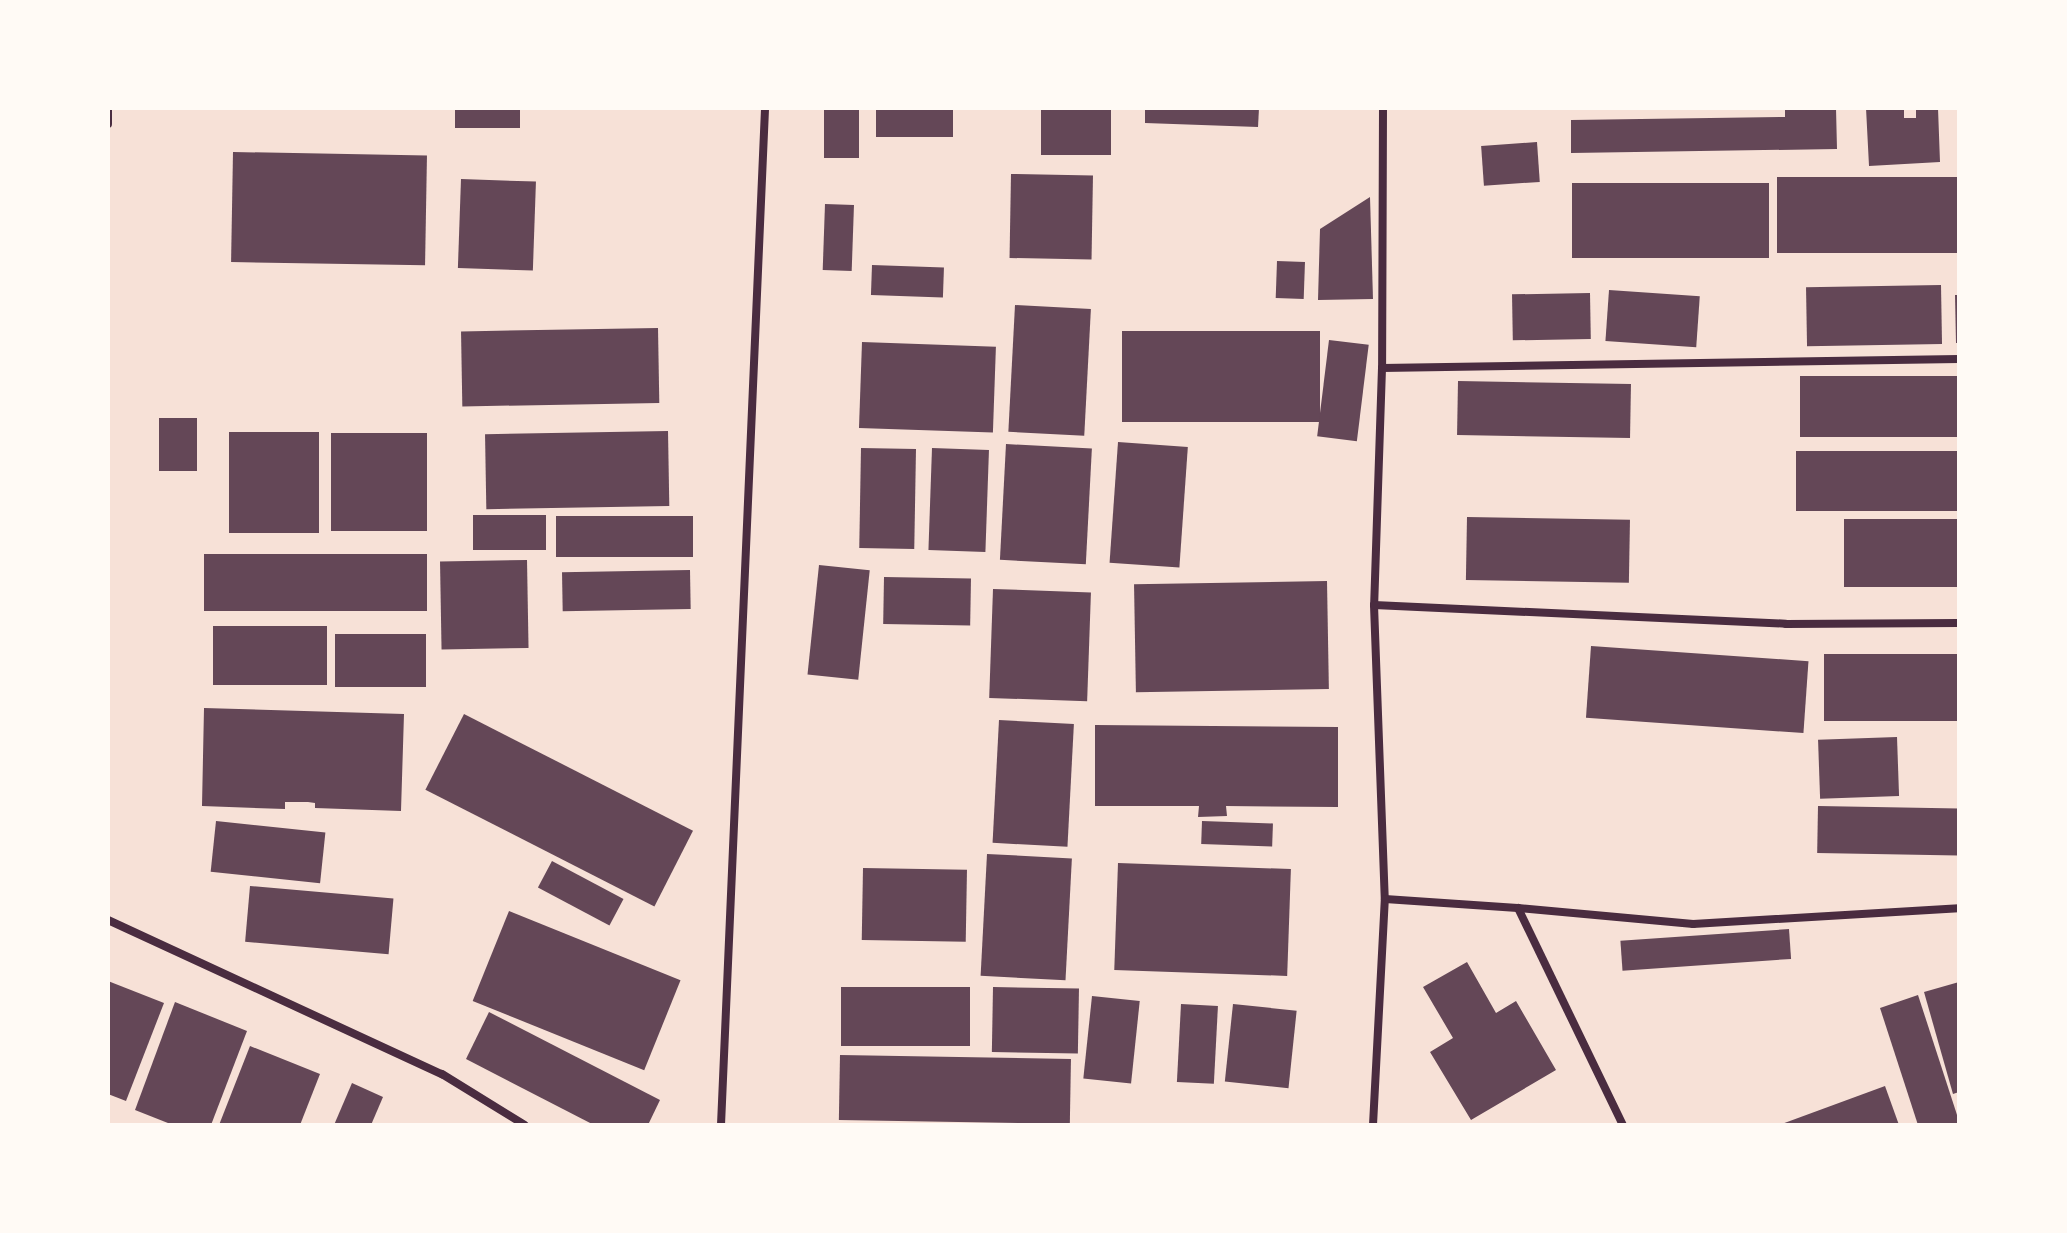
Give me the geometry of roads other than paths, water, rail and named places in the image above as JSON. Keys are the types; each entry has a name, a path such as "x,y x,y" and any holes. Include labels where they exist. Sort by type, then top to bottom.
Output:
{"street":[{"path":"108,108 108,124"},
{"path":"721,1125 765,108"},
{"path":"1373,1125 1385,899 1374,605 1382,368 1383,108"},
{"path":"1382,368 1959,359"},
{"path":"1374,605 1786,624 1959,623"},
{"path":"1385,899 1693,924 1959,908"},
{"path":"1518,908 1623,1125"},
{"path":"108,920 442,1074 525,1125"}]}
